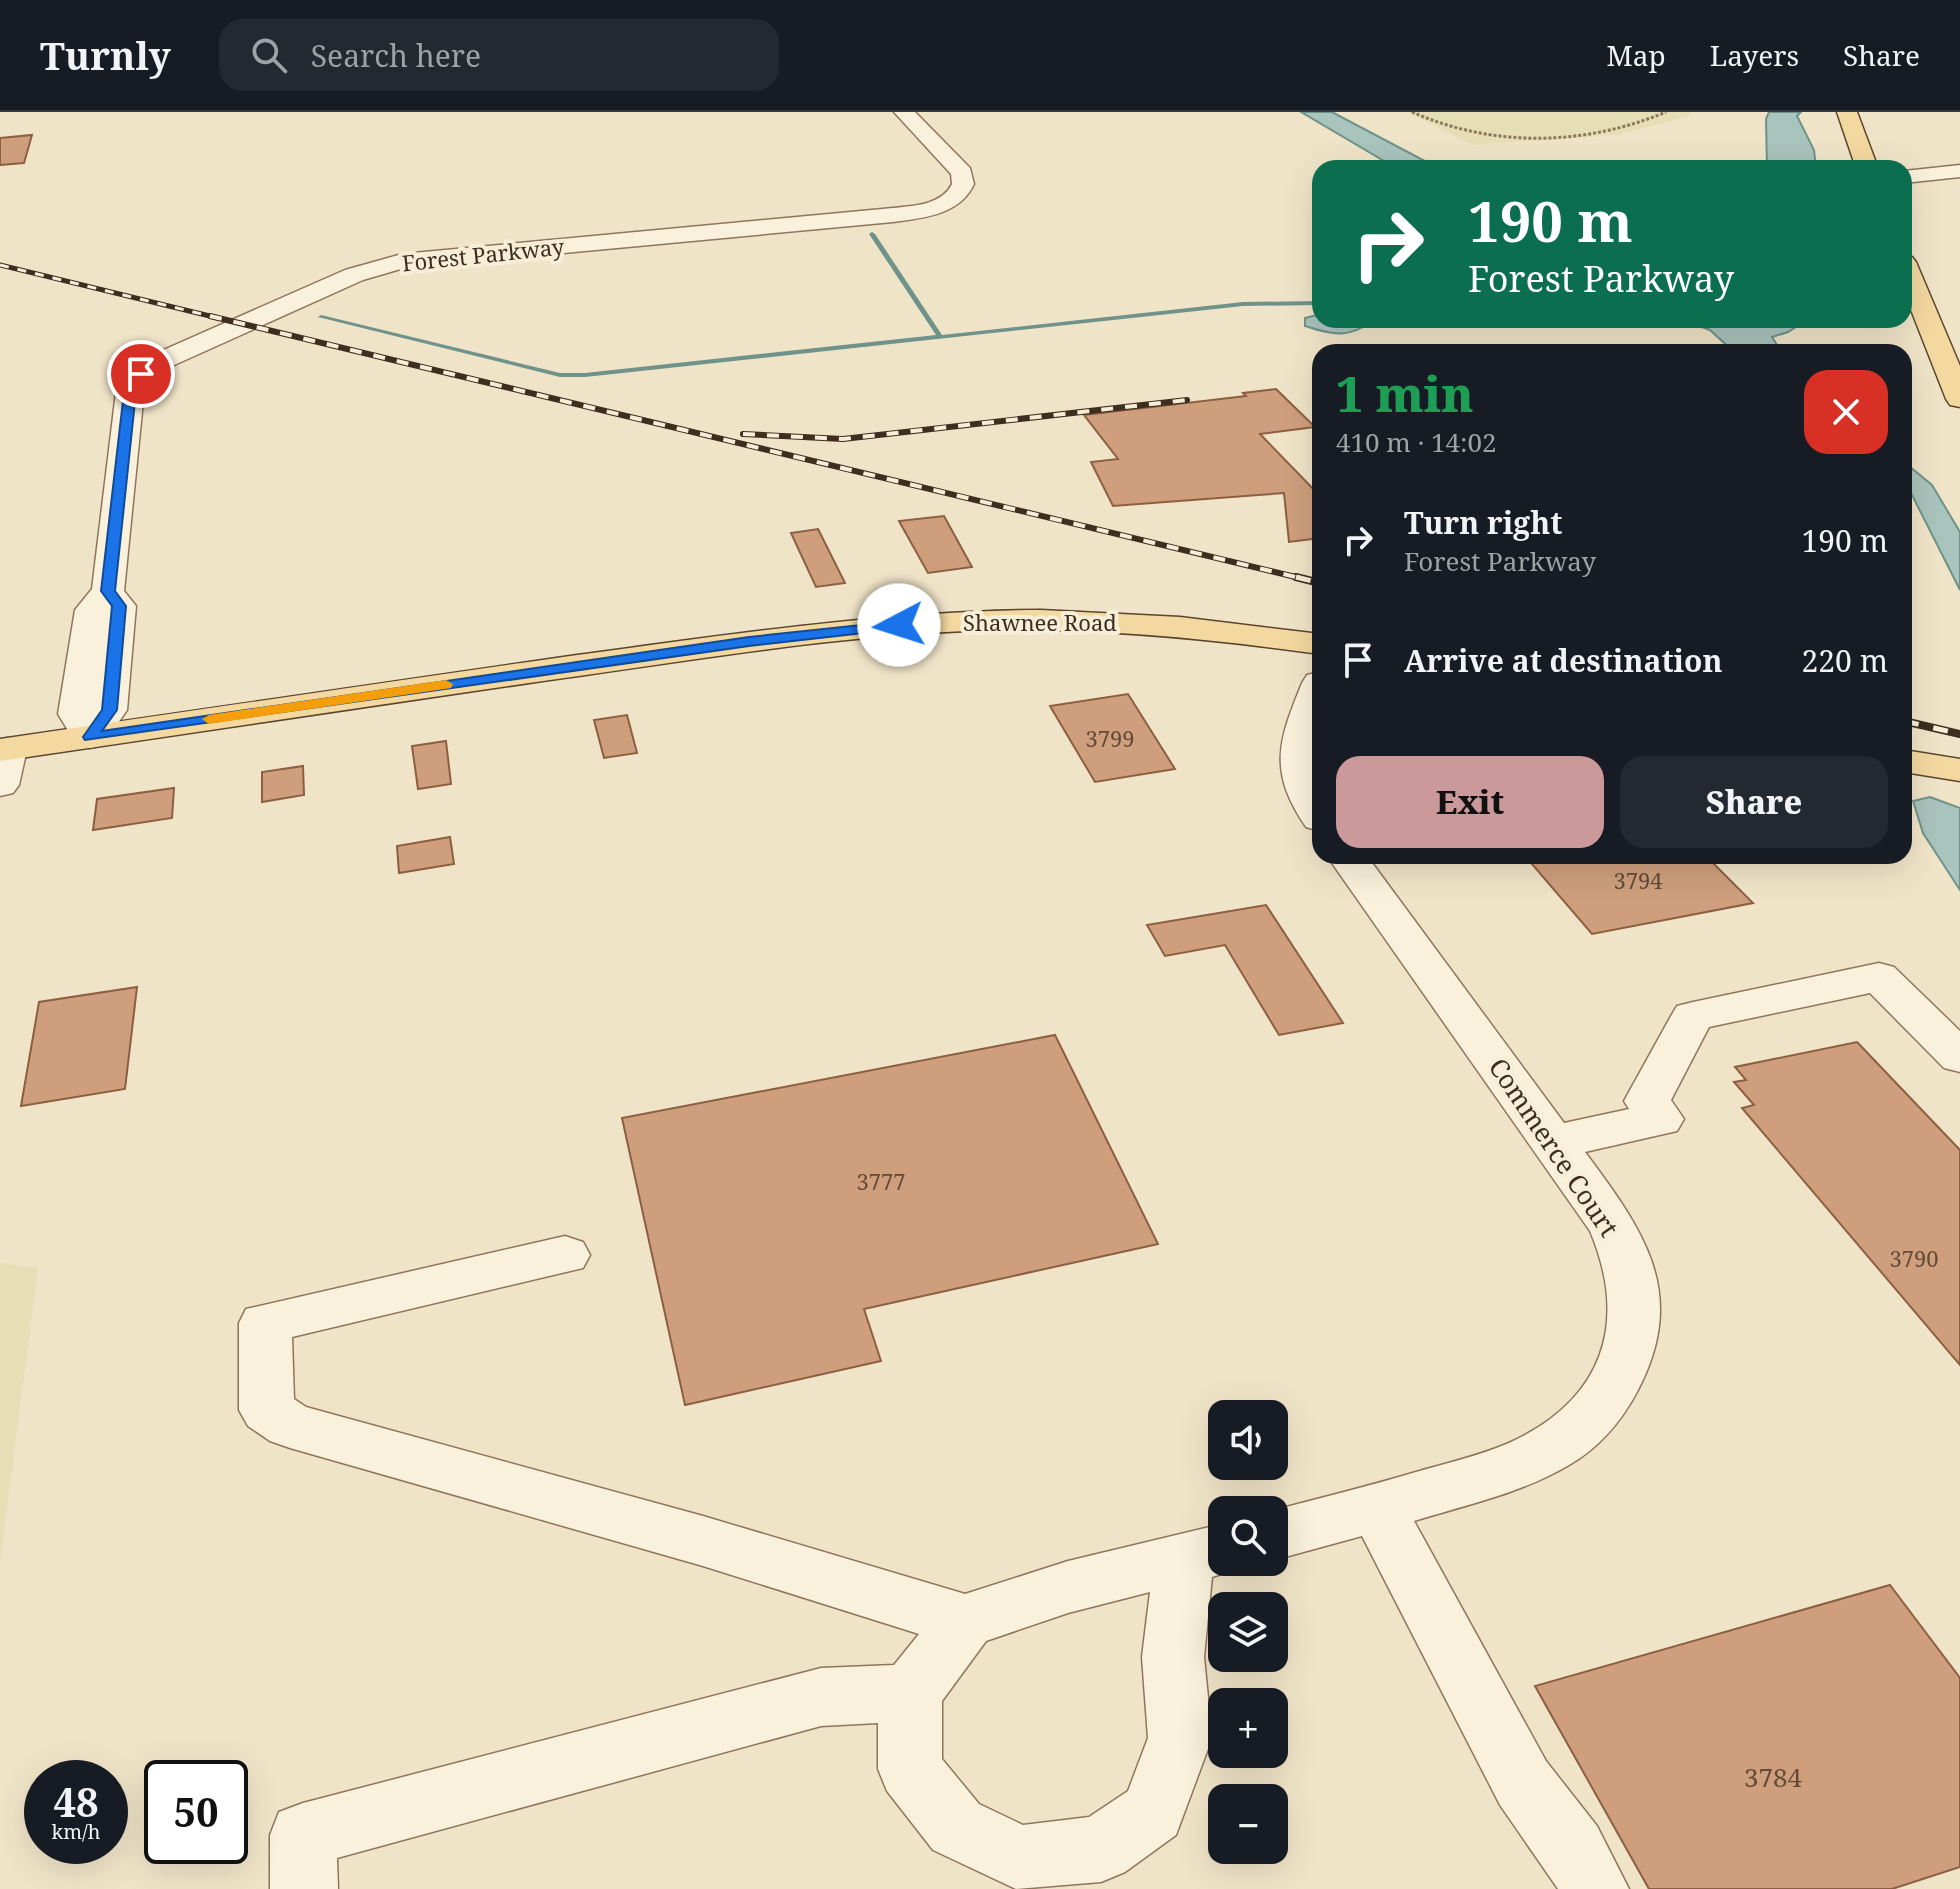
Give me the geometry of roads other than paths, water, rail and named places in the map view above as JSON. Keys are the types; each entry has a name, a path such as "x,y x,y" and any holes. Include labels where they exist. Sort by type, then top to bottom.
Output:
{"main road":[{"path":"1847,112 1864,160"},
{"path":"1912,277 1950,351 1960,399"},
{"name":"Shawnee Road","path":"4,750 732,644 875,627 949,622 1092,620 1223,631 1312,643"},
{"path":"1912,762 1960,770"}],"street":[{"name":"Forest Parkway","path":"90,737 109,710 119,606 108,591 130,392 141,374 152,365 354,275 402,261 893,215 942,205 962,190 965,184 962,173 904,112"},
{"path":"1912,176 1960,171"},
{"path":"1312,704 1297,744 1297,773 1302,790 1312,806"},
{"path":"0,785 4,750"},
{"name":"Commerce Court","path":"1288,1531 1501,1472 1564,1440 1600,1405 1620,1371 1632,1339 1635,1299 1625,1257 1612,1225 1353,864"},
{"path":"1555,1142 1660,1119 1647,1101 1693,1016 1879,977 1960,1057"},
{"path":"565,1255 265,1323 267,1410 290,1425 703,1541 965,1621"},
{"path":"1377,1508 1523,1783 1573,1849 1595,1889"},
{"path":"1203,1554 1173,1657 1180,1738 1153,1812 1101,1849 1021,1858 956,1827 910,1769 910,1693 965,1621 1068,1587 1203,1554"},
{"path":"304,1889 303,1835 821,1697 910,1693"}],"water":[{"path":"1301,112 1332,112 1423,160 1382,160"},
{"path":"1769,112 1801,112 1797,116 1814,150 1815,160 1767,160 1766,119"},
{"path":"1312,316 1312,328 1305,326 1305,318"},
{"path":"1312,328 1361,328 1342,334"},
{"path":"1704,328 1794,328 1772,337 1776,344 1725,344"},
{"path":"1912,469 1932,485 1960,532 1960,590 1912,495"},
{"path":"1930,797 1960,808 1960,890 1923,833 1913,801"}],"waterway":[{"path":"872,234 940,337"},
{"path":"940,337 1243,304 1312,303"},
{"path":"321,317 560,375 585,375 940,337"}],"railway":[{"path":"0,265 218,318"},
{"path":"210,316 1304,579"},
{"path":"743,434 843,439 1187,400"},
{"path":"1296,577 1304,579"},
{"path":"1304,579 1312,581"},
{"path":"1912,723 1960,734"}]}
